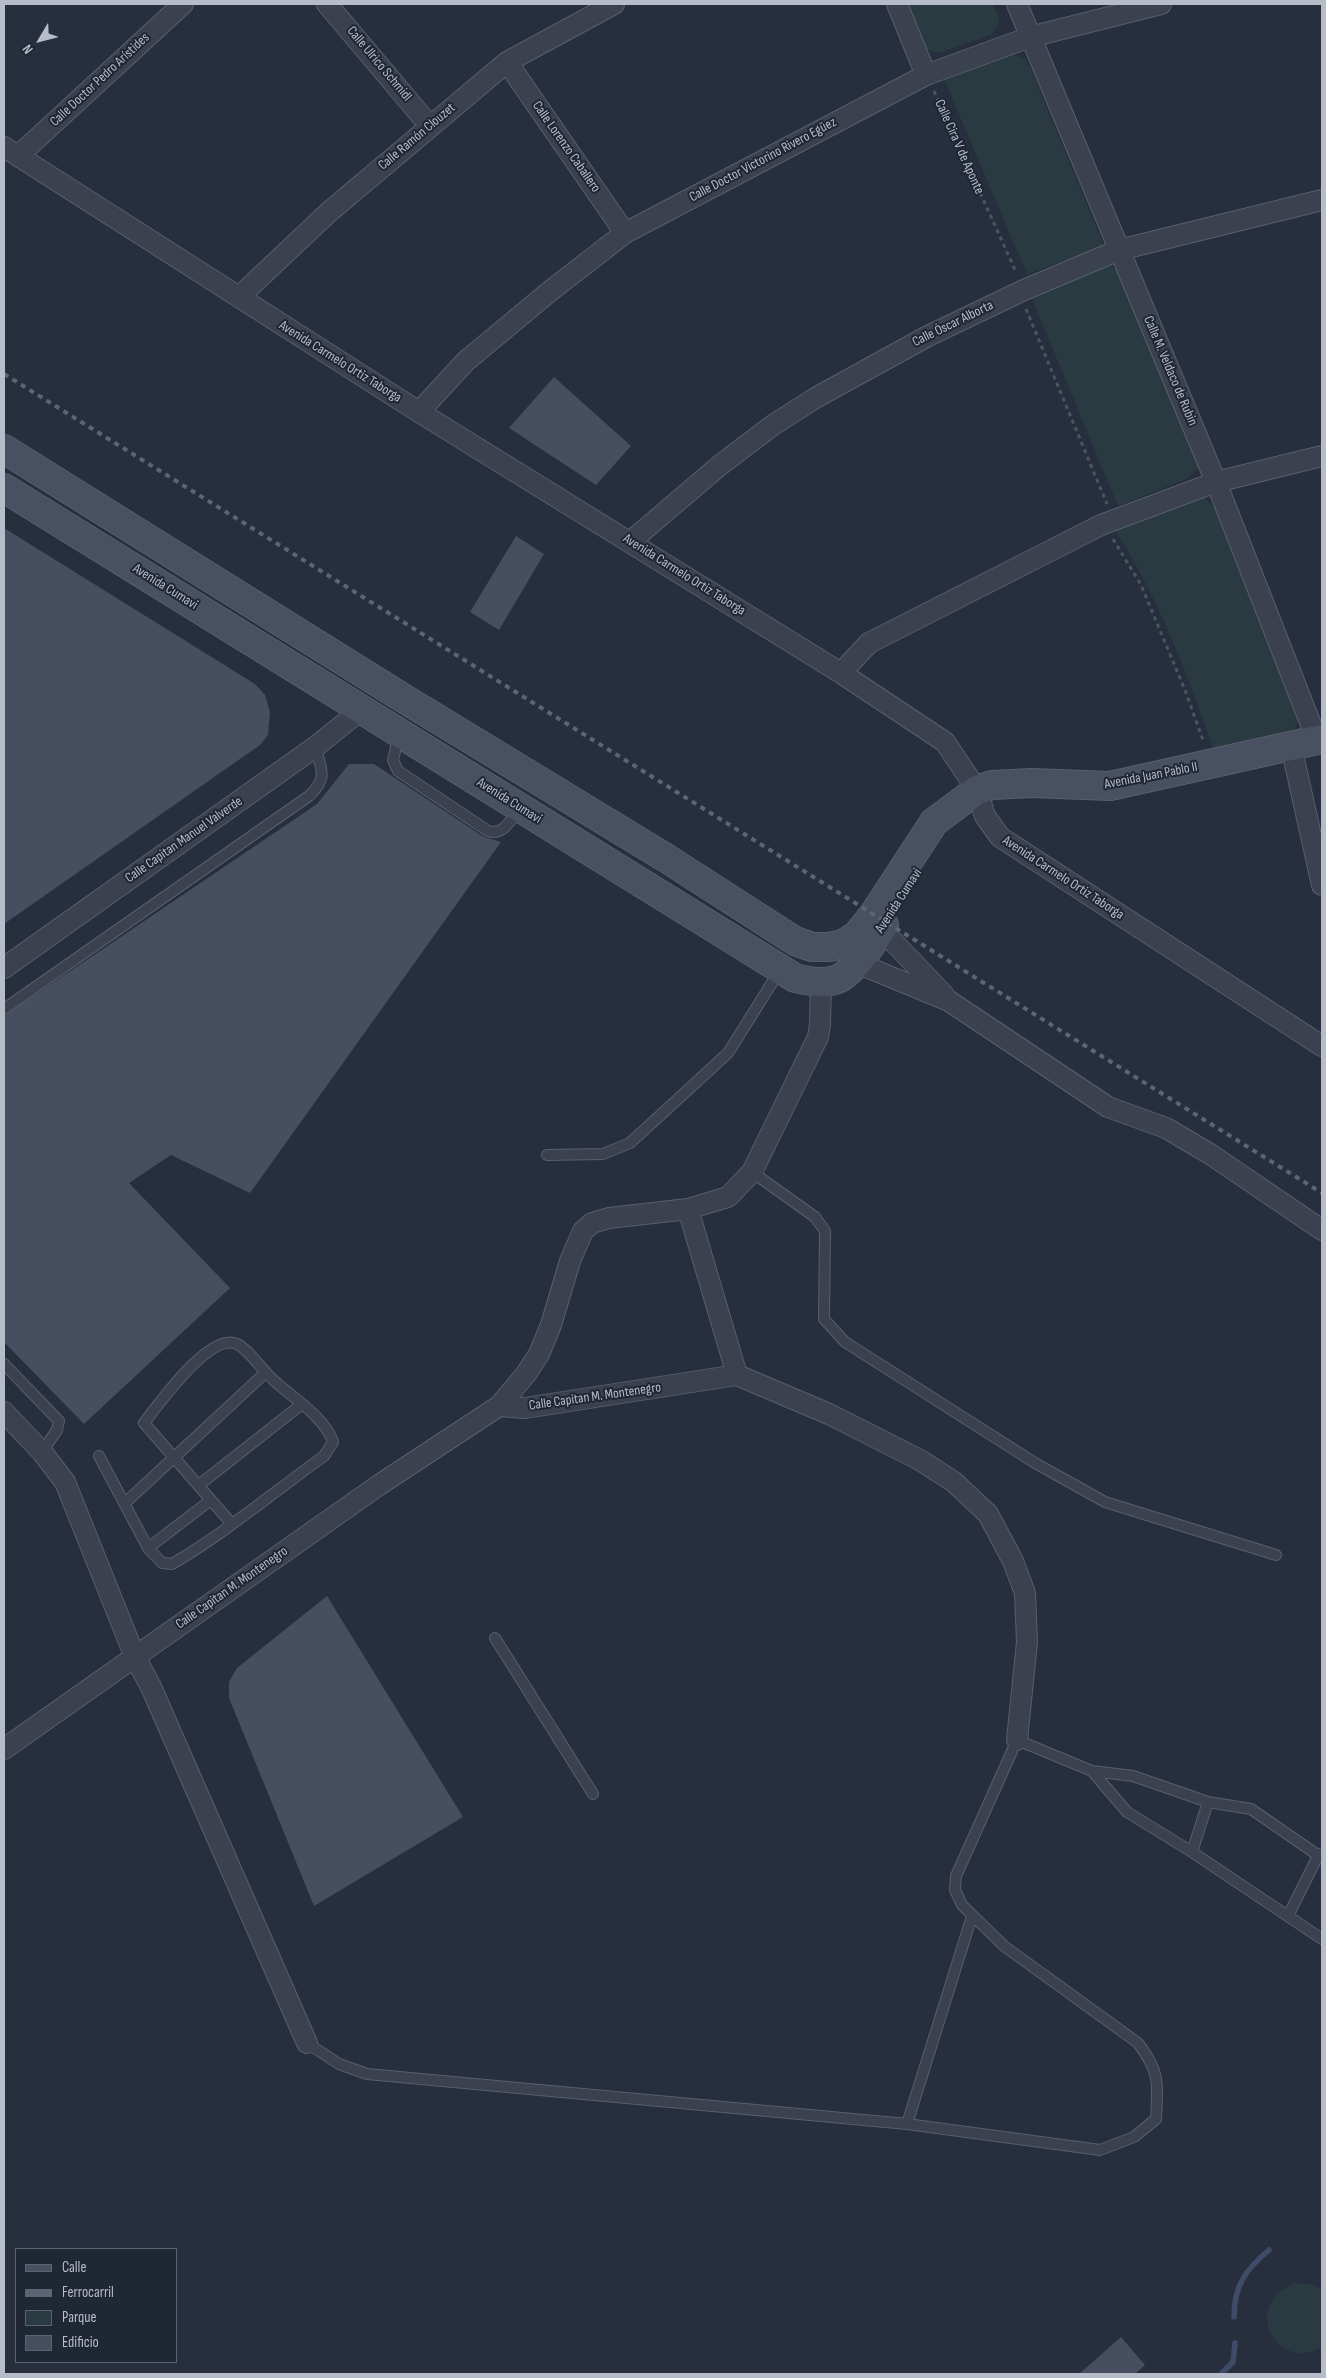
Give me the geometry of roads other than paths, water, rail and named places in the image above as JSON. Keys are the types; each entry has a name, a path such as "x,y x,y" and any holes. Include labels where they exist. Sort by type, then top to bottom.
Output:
{"street":[{"name":"Calle Doctor Pedro Arístides","path":"11,152 183,4"},
{"name":"Calle Ulrico Schmidl","path":"327,4 430,125"},
{"name":"Calle Ramón Clouzet","path":"239,297 329,212 507,62 614,4"},
{"path":"897,4 926,74"},
{"name":"Calle M. Veldaco de Rubin","path":"1017,4 1216,482 1320,739"},
{"name":"Calle Doctor Victorino Rivero Egüez","path":"419,412 466,361 549,292 626,232 926,74 1030,36 1161,4"},
{"name":"Calle Lorenzo Caballero","path":"507,62 626,232"},
{"name":"Avenida Carmelo Ortiz Taborga","path":"11,152 419,412 841,673 945,742 966,797 985,816 1000,837 1322,1046"},
{"name":"Calle Óscar Alborta","path":"630,542 719,466 773,425 817,397 928,336 1021,291 1119,250 1322,200"},
{"name":"Avenida Cumavi","path":"4,449 403,698 666,858 795,941 812,947 829,947 843,944 857,935 874,914 934,822 966,797"},
{"path":"841,673 869,643 1108,523 1216,482 1322,456"},
{"name":"Avenida Cumavi","path":"4,488 796,978 821,982 836,980 856,962 882,930 966,797"},
{"path":"160,584 176,556"},
{"name":"Calle Capitan Manuel Valverde","path":"4,968 315,747 362,710"},
{"name":"Avenida Juan Pablo II","path":"966,797 992,785 1032,783 1110,786 1320,739"},
{"path":"1291,746 1322,885"},
{"path":"649,888 666,858"},
{"path":"882,930 949,1000"},
{"path":"856,962 949,1000 1108,1107 1166,1128 1203,1149 1322,1230"},
{"path":"499,1406 526,1374 539,1354 551,1325 570,1260 583,1232 592,1223 609,1218 688,1209 728,1197 752,1172 818,1037 821,982"},
{"path":"688,1209 737,1375 829,1414 920,1460 954,1482 988,1514 1013,1561 1026,1593 1027,1642 1017,1740"},
{"name":"Calle Capitan M. Montenegro","path":"4,1749 379,1485 499,1406 525,1408 737,1375"},
{"path":"4,1412 42,1452 65,1482 135,1657 151,1687 307,2043"}],"lane":[{"path":"399,733 393,760 398,772 488,831 495,833 502,831 520,808"},
{"path":"4,1009 309,796 320,786 323,774 315,747"},
{"path":"547,1155 603,1154 630,1143 728,1053 781,969"},
{"path":"752,1172 815,1217 825,1231 824,1319 845,1342 1035,1463 1105,1502 1276,1555"},
{"path":"99,1456 148,1548 162,1562 172,1564 231,1523 324,1456 333,1442 330,1433 302,1404 264,1374 247,1352 236,1343 225,1342 212,1349 180,1377 144,1423 231,1523"},
{"path":"4,1364 58,1421 57,1430 42,1452"},
{"path":"125,1503 264,1374"},
{"path":"199,1485 302,1404"},
{"path":"148,1548 211,1500"},
{"path":"495,1638 593,1794"},
{"path":"307,2043 338,2064 367,2074 907,2124 1100,2150 1134,2137 1156,2119 1158,2082 1150,2059 1138,2043 1004,1946 962,1905 955,1890 956,1876 1017,1740 1092,1771 1133,1776 1208,1802 1251,1809 1321,1856 1288,1916"},
{"path":"1092,1771 1127,1812 1192,1852 1322,1940"},
{"path":"1192,1852 1208,1802"},
{"path":"907,2124 972,1916"}],"waterway":[{"path":"1234,2317 1236,2296 1242,2279 1269,2250"},
{"path":"1221,2374 1233,2362 1235,2343"}],"railway":[{"path":"4,374 1322,1193"}]}
